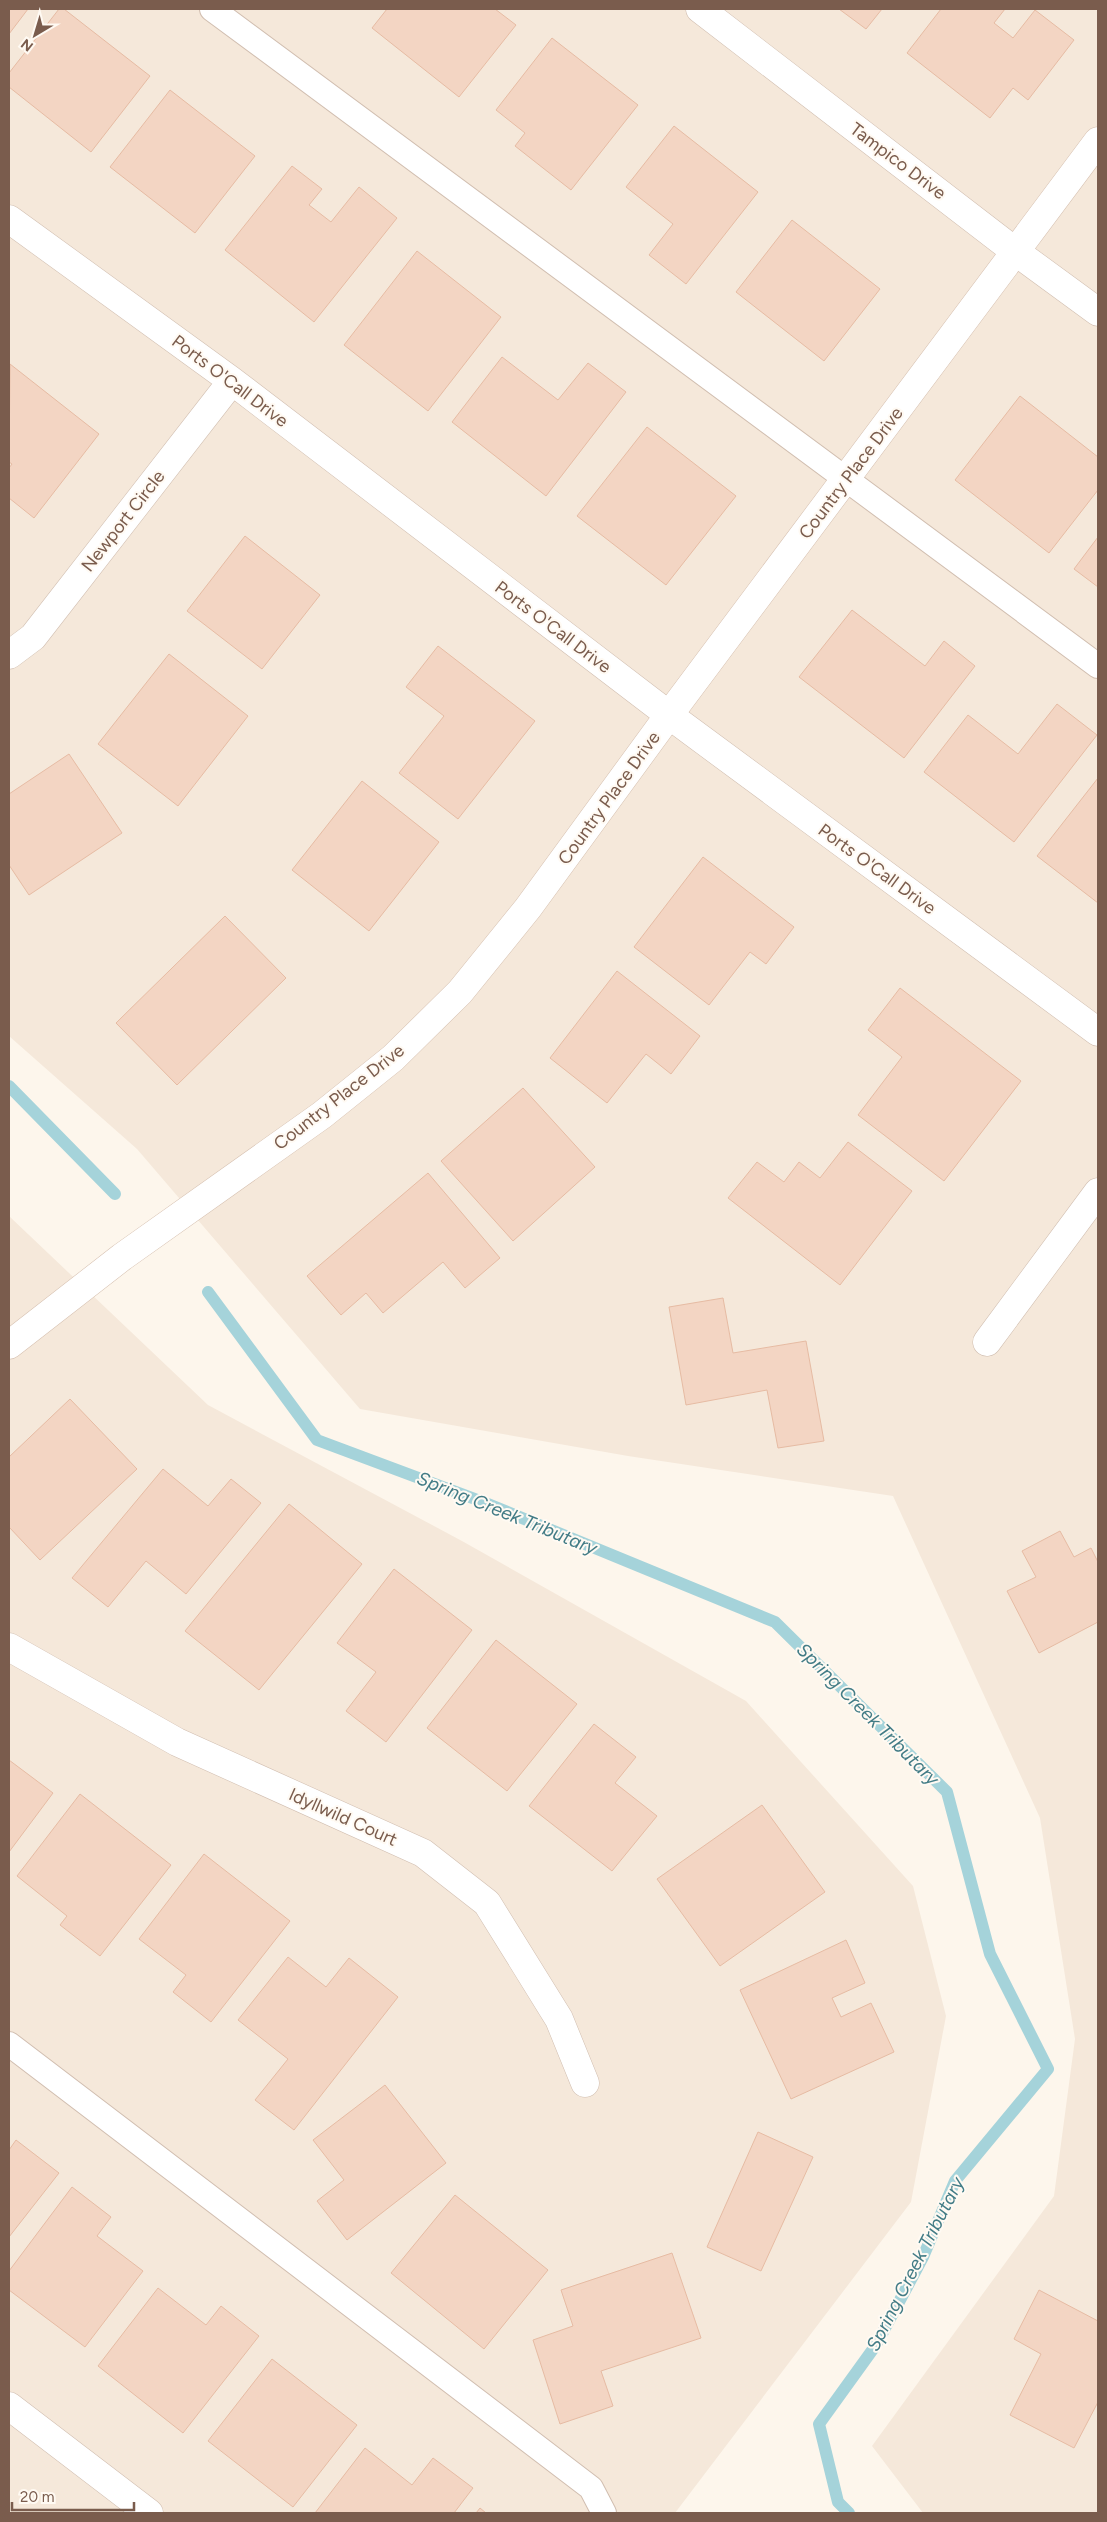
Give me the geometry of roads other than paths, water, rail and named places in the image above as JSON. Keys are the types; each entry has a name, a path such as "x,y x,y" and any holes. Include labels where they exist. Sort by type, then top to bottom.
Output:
{"street":[{"name":"Tampico Drive","path":"700,9 1016,252 1098,312"},
{"name":"Country Place Drive","path":"9,1346 122,1256 322,1115 393,1058 460,992 528,908 669,715 1098,141"},
{"name":"Ports O'Call Drive","path":"9,219 232,381 669,715 1098,1032"},
{"name":"Newport Circle","path":"9,655 33,637 232,381"},
{"path":"987,1342 1098,1192"},
{"name":"Idyllwild Court","path":"9,1647 177,1742 422,1853 487,1903 559,2019 585,2084"},
{"path":"9,2406 149,2513"}],"lane":[{"path":"212,9 1098,666"},
{"path":"9,2044 591,2488 604,2513"}],"waterway":[{"name":"Spring Creek Tributary","path":"9,1086 115,1194"},
{"name":"Spring Creek Tributary","path":"208,1292 317,1440 483,1502 775,1622 947,1792 990,1954 1048,2069 955,2181 923,2257 876,2345 819,2424 838,2502 849,2513"}]}
